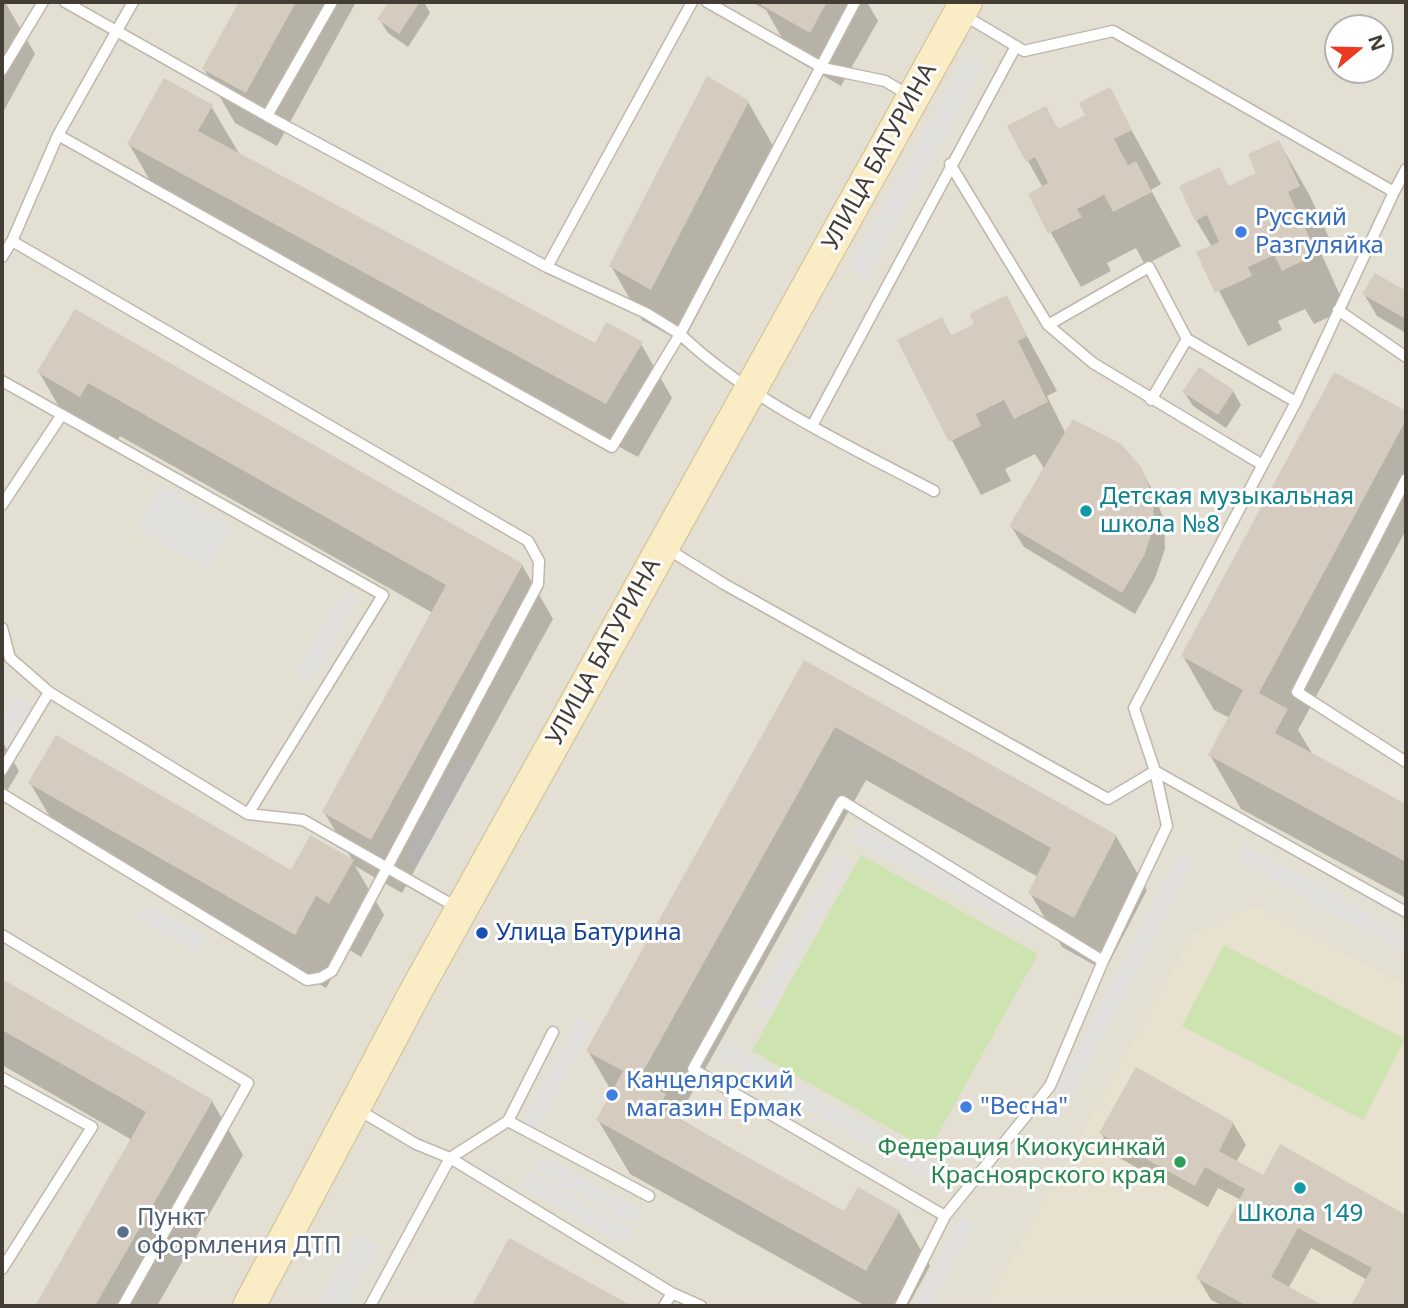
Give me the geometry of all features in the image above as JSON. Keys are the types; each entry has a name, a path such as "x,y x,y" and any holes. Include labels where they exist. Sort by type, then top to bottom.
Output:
{"street":[{"name":"УЛИЦА БАТУРИНА","path":"249,1306 461,909 963,7"}],"lane":[{"path":"2,70 43,2"},
{"path":"65,2 267,116 548,267 646,313 680,334 702,356 812,426 934,491"},
{"path":"2,257 12,241 58,135 133,2"},
{"path":"267,116 331,2"},
{"path":"548,267 692,2"},
{"path":"707,2 823,68 885,81 913,97"},
{"path":"58,135 612,447 680,334 823,68 855,2"},
{"path":"963,7 1024,51 1113,31 1395,192"},
{"path":"812,426 950,164 1016,46"},
{"path":"950,164 1048,325 1093,363 1261,464"},
{"path":"900,1306 945,1216 1050,1086 1103,961 1167,826 1155,771 1134,708 1296,402 1406,169"},
{"path":"2,794 307,980 320,978 332,971 386,864 538,584 539,561 528,541 12,241"},
{"path":"1048,325 1149,267 1187,339 1296,402"},
{"path":"1338,310 1406,357"},
{"path":"1151,400 1187,339"},
{"path":"2,381 383,594 248,814"},
{"path":"2,505 61,416"},
{"path":"1406,479 1297,692 1406,762"},
{"path":"663,546 724,584 1108,799 1155,771"},
{"path":"2,628 9,658 49,692 248,814 303,820 386,864 461,909"},
{"path":"2,769 49,692"},
{"path":"1155,771 1406,912"},
{"path":"945,1216 693,1069 842,801 1103,961"},
{"path":"2,935 248,1083 123,1306"},
{"path":"370,1306 450,1158 508,1121 553,1032"},
{"path":"2,1078 92,1127 2,1269"},
{"path":"355,1108 416,1144 450,1158 672,1293 701,1306"},
{"path":"508,1121 649,1196"},
{"path":"664,1306 672,1293"}],"shaded area":[{"path":"2,2 1406,2 1406,1306 2,1306"},
{"path":"967,53 985,63 868,279 848,268"},
{"path":"161,486 232,528 208,570 137,528"},
{"path":"344,589 360,598 311,683 295,675"},
{"path":"15,695 31,704 2,753 2,717"},
{"path":"459,756 475,765 419,868 403,859"},
{"path":"859,824 1036,917 1028,934 852,840"},
{"path":"1244,843 1406,934 1406,955 1234,858"},
{"path":"1180,850 1196,858 1058,1123 1043,1114"},
{"path":"836,854 852,863 770,1013 754,1005"},
{"path":"146,903 207,937 197,953 136,918"},
{"path":"1255,906 1406,986 1406,1306 986,1306 1193,934"},
{"path":"578,1018 594,1027 538,1130 522,1122"},
{"path":"728,1042 956,1176 946,1191 718,1057"},
{"path":"540,1154 643,1210 635,1225 532,1169"},
{"path":"530,1171 632,1230 623,1245 521,1187"},
{"path":"961,1216 976,1224 931,1306 911,1306"},
{"path":"356,1234 380,1247 347,1306 316,1306"}],"green space":[{"path":"861,855 1038,954 929,1150 752,1051"},
{"path":"1224,945 1405,1039 1363,1120 1182,1026"}],"building":[{"path":"239,2 296,2 246,93 202,69"},
{"path":"389,2 420,2 399,34 377,19"},
{"path":"763,2 827,2 810,33 761,5"},
{"path":"707,76 749,101 651,290 609,266"},
{"path":"164,78 213,105 198,131 595,343 606,322 643,342 606,404 127,144"},
{"path":"1110,87 1132,130 1114,139 1128,165 1136,161 1152,192 1113,212 1104,195 1077,209 1082,217 1048,234 1028,194 1048,183 1035,157 1026,162 1007,126 1046,106 1058,129 1085,115 1079,103"},
{"path":"1279,140 1300,186 1288,192 1317,254 1282,271 1274,255 1248,267 1252,276 1215,293 1196,252 1219,242 1207,215 1195,221 1179,186 1220,167 1228,186 1256,173 1248,154"},
{"path":"1375,273 1406,291 1404,318 1362,294"},
{"path":"1007,295 1027,336 1018,341 1048,402 1014,419 1004,400 976,414 981,426 949,442 897,340 942,317 951,335 974,324 969,314"},
{"path":"75,309 523,564 371,840 322,812 446,585 88,383 80,397 37,372"},
{"path":"1199,367 1234,390 1218,415 1182,392"},
{"path":"1334,372 1406,411 1406,420 1259,693 1288,709 1275,733 1406,804 1406,862 1208,755 1243,690 1181,656"},
{"name":"Детская музыкальная школа №8","path":"1073,419 1121,444 1141,467 1153,496 1154,526 1144,556 1122,593 1009,526"},
{"path":"804,660 1117,835 1074,918 1028,893 1051,848 835,727 639,1079 666,1094 659,1108 844,1211 858,1187 900,1211 866,1271 596,1120 623,1071 586,1051"},
{"path":"56,735 291,870 310,835 354,860 329,904 316,896 295,935 28,783"},
{"path":"2,979 213,1100 95,1306 35,1306 146,1112 2,1030"},
{"name":"Школа 149","path":"1136,1067 1234,1122 1219,1151 1263,1175 1280,1144 1406,1215 1406,1306 1351,1306 1372,1268 1298,1228 1271,1277 1324,1306 1247,1306 1196,1278 1245,1189 1205,1167 1195,1186 1099,1133"},
{"path":"509,1238 632,1306 472,1306"}],"place":[{"name":"Русский Разгуляйка","path":"1241,232"},
{"name":"Детская музыкальная школа №8","path":"1086,511"},
{"name":"Улица Батурина","path":"482,933"},
{"name":"Канцелярский магазин Ермак","path":"612,1095"},
{"name":"\"Весна\"","path":"966,1107"},
{"name":"Федерация Киокусинкай Красноярского края","path":"1180,1162"},
{"name":"Школа 149","path":"1300,1188"},
{"name":"Пункт оформления ДТП","path":"123,1232"}]}
